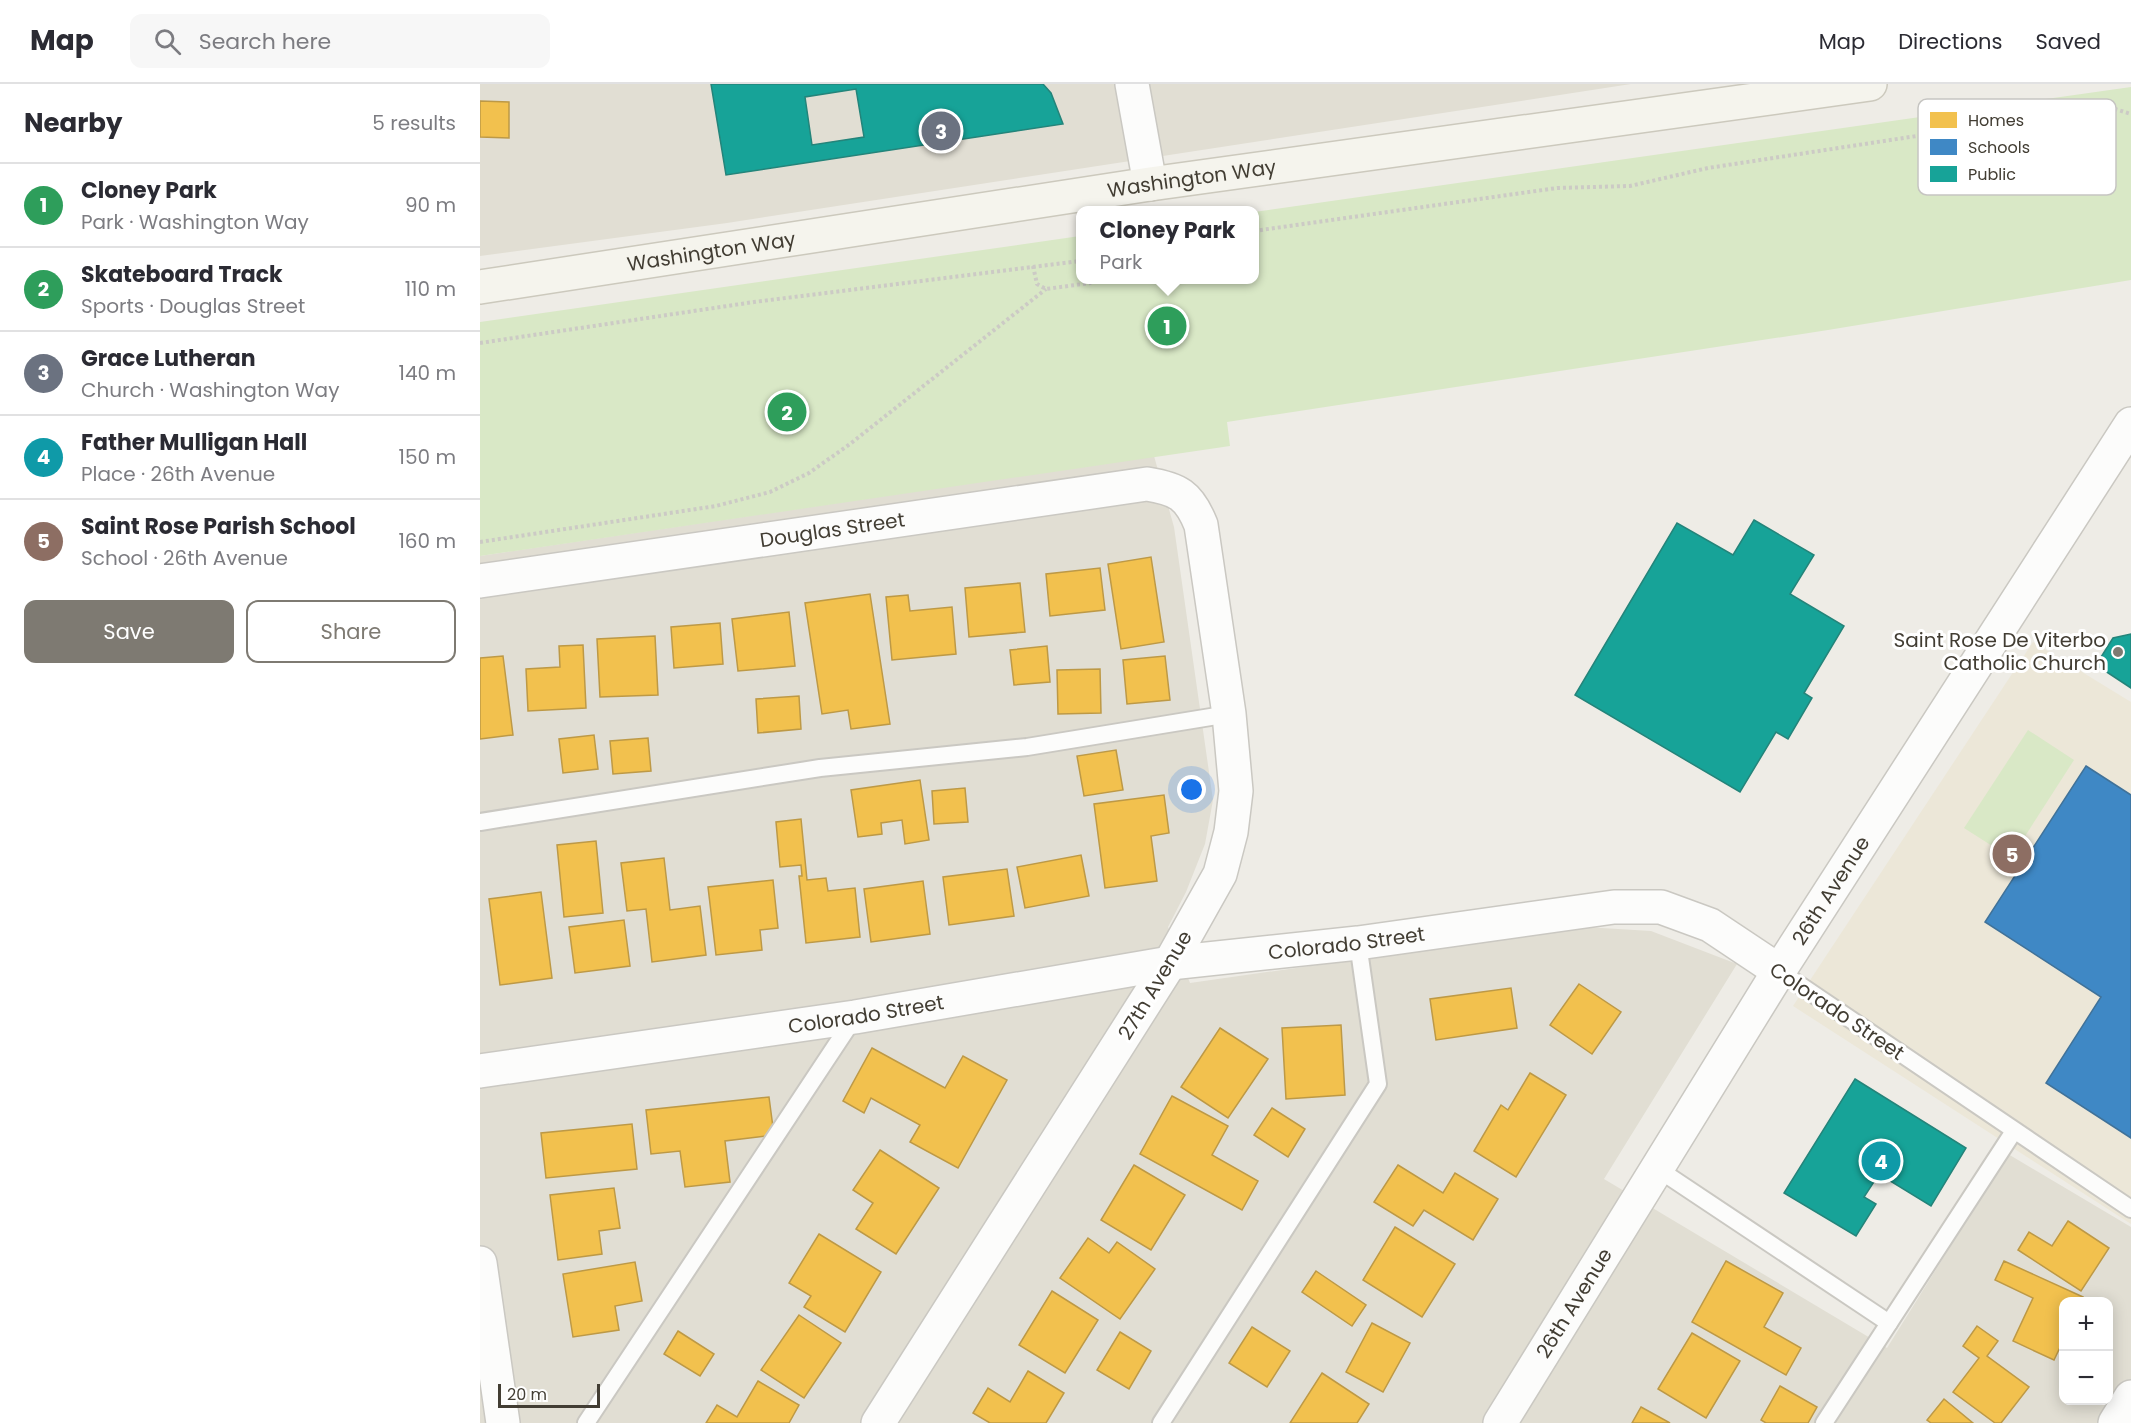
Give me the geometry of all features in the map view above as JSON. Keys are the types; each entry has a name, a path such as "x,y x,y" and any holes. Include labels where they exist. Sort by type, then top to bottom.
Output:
{"main road":[{"name":"Washington Way","path":"480,287 1150,184 1870,84"}],"street":[{"path":"1132,84 1150,184"},
{"name":"26th Avenue","path":"1500,1423 1779,971 2131,424"},
{"name":"Douglas Street","path":"480,581 1147,484 1166,487 1183,495"},
{"name":"27th Avenue","path":"878,1423 1170,963 1220,874 1232,832 1236,792 1229,714 1201,525 1194,508 1183,495"},
{"name":"Colorado Street","path":"480,1071 855,1017 1170,963 1358,943 1614,907 1661,907 1710,925 1779,971"},
{"path":"480,1263 483,1309 503,1423"},
{"path":"2115,1423 2131,1397"}],"lane":[{"path":"480,822 820,768 1027,747 1229,714"},
{"path":"1161,1423 1378,1084 1358,943"},
{"name":"Colorado Street","path":"1779,971 2131,1209"},
{"path":"585,1423 855,1017"},
{"path":"1824,1423 2014,1131"},
{"path":"1658,1169 1889,1323"}],"path":[{"path":"2116,109 2131,114"},
{"path":"1259,230 1557,188 1630,186 1719,166 1918,136"},
{"path":"480,343 754,302 1076,261"},
{"path":"1032,266 1037,284 1046,289"},
{"path":"480,542 716,506 770,492 809,472 850,444 1046,289 1083,284"}],"shaded area":[{"path":"480,84 1631,84 727,223 480,256"},
{"path":"1154,456 1174,527 1213,800 1205,844 1186,892 1168,927 1190,983 1585,927 1651,931 1737,964 1604,1179 1887,1348 2008,1154 2131,1227 2131,1423 480,1423 480,556"},
{"path":"2033,642 2131,702 2131,1224 1793,1006"}],"green space":[{"path":"2131,87 2131,280 1828,330 1227,422 1230,446 480,556 480,322 1076,237 1076,284 1259,284 1259,211 1918,117 1918,195 2116,195 2116,99 2047,99"},
{"path":"2028,730 2074,760 2011,858 1964,828"}],"building: Homes":[{"path":"480,101 509,102 509,138 480,137"},
{"path":"1151,557 1164,642 1121,649 1108,564"},
{"path":"1100,568 1105,610 1050,616 1046,574"},
{"path":"1020,583 1025,632 969,637 965,588"},
{"path":"870,594 890,724 851,729 848,710 822,714 805,603"},
{"path":"908,595 910,611 952,607 956,654 892,660 886,597"},
{"path":"789,612 795,666 738,671 732,619"},
{"path":"720,623 723,664 674,668 671,627"},
{"path":"655,636 658,695 600,697 597,639"},
{"path":"583,645 586,708 528,711 526,669 560,667 559,646"},
{"path":"1047,646 1050,682 1014,685 1010,650"},
{"path":"503,656 513,735 480,739 480,658"},
{"path":"1165,656 1170,700 1127,704 1123,660"},
{"path":"1100,669 1101,713 1058,714 1057,670"},
{"path":"799,696 801,729 758,733 756,699"},
{"path":"594,735 598,769 563,773 559,739"},
{"path":"648,738 651,771 613,774 610,741"},
{"path":"1116,750 1123,790 1084,796 1077,756"},
{"path":"920,780 929,840 905,844 902,820 881,823 882,834 858,837 851,790"},
{"path":"965,788 968,822 934,824 932,791"},
{"path":"1164,795 1169,833 1151,836 1157,881 1105,888 1094,804"},
{"path":"801,819 807,880 826,878 828,891 855,888 860,937 806,943 799,876 802,876 801,865 780,867 776,822"},
{"path":"596,841 603,913 564,917 557,845"},
{"path":"1081,855 1089,896 1025,908 1017,867"},
{"path":"664,858 670,910 700,906 706,955 652,962 646,909 627,911 621,863"},
{"path":"1007,869 1014,916 949,925 943,877"},
{"path":"773,880 778,928 760,930 762,950 716,955 708,887"},
{"path":"923,881 930,934 871,942 864,889"},
{"path":"541,892 552,978 500,985 489,899"},
{"path":"624,920 630,966 575,973 569,927"},
{"path":"1579,984 1621,1012 1592,1054 1550,1025"},
{"path":"1511,988 1517,1028 1436,1040 1430,999"},
{"path":"1341,1025 1345,1095 1286,1099 1282,1028"},
{"path":"1220,1028 1268,1059 1228,1118 1181,1087"},
{"path":"872,1048 945,1088 963,1056 1007,1080 958,1168 910,1142 920,1125 871,1098 864,1113 843,1101"},
{"path":"1530,1073 1566,1095 1516,1177 1474,1151 1501,1105 1508,1110"},
{"path":"1172,1096 1228,1126 1212,1155 1258,1181 1242,1210 1140,1154"},
{"path":"769,1097 774,1135 725,1141 730,1182 685,1187 680,1151 651,1154 646,1110"},
{"path":"1272,1108 1305,1129 1288,1157 1254,1135"},
{"path":"632,1124 637,1169 546,1178 541,1133"},
{"path":"880,1150 939,1188 896,1254 856,1229 873,1203 853,1190"},
{"path":"1134,1165 1185,1195 1151,1250 1101,1220"},
{"path":"1398,1165 1443,1193 1455,1173 1498,1199 1473,1240 1424,1210 1413,1226 1374,1202"},
{"path":"614,1188 620,1228 599,1231 602,1254 558,1260 550,1195"},
{"path":"2068,1221 2109,1248 2081,1291 2018,1250 2029,1232 2052,1246"},
{"path":"1395,1227 1455,1264 1422,1317 1363,1280"},
{"path":"819,1234 881,1272 845,1332 804,1307 811,1296 789,1283"},
{"path":"1088,1238 1109,1253 1117,1242 1155,1269 1120,1319 1060,1278"},
{"path":"1726,1261 1783,1293 1764,1327 1801,1348 1786,1375 1692,1322"},
{"path":"2004,1261 2083,1297 2059,1297 2059,1350 2054,1360 2013,1341 2033,1298 1995,1280"},
{"path":"635,1262 642,1301 615,1306 619,1330 573,1337 563,1274"},
{"path":"1316,1271 1366,1305 1352,1326 1302,1292"},
{"path":"1052,1291 1098,1320 1065,1373 1019,1345"},
{"path":"799,1315 841,1343 804,1398 761,1370"},
{"path":"1372,1323 1410,1343 1383,1392 1346,1372"},
{"path":"1977,1326 1998,1341 1987,1356 2029,1387 2001,1423 1995,1423 1953,1392 1979,1358 1963,1346"},
{"path":"1252,1327 1290,1351 1267,1387 1229,1363"},
{"path":"678,1331 714,1354 700,1376 664,1354"},
{"path":"1120,1332 1151,1351 1129,1389 1097,1370"},
{"path":"1692,1333 1740,1361 1706,1418 1658,1389"},
{"path":"1028,1371 1064,1393 1046,1423 990,1423 973,1413 988,1388 1010,1402"},
{"path":"1322,1373 1369,1404 1357,1423 1290,1423"},
{"path":"758,1381 799,1405 789,1423 706,1423 717,1405 737,1417"},
{"path":"1780,1386 1817,1407 1808,1423 1766,1423 1761,1420"},
{"path":"1944,1399 1973,1423 1931,1423 1927,1420"},
{"path":"1641,1407 1670,1423 1632,1423"}],"building: Schools":[{"path":"2086,766 2131,795 2131,1138 2046,1083 2101,997 1985,922"}],"building: Public":[{"path":"711,84 1043,84 1051,93 1063,124 726,175","holes":["856,89 864,137 812,145 805,97"]},
{"path":"1754,520 1814,555 1790,594 1844,626 1804,693 1812,698 1788,739 1776,732 1740,792 1575,695 1677,523 1733,555"},
{"name":"Saint Rose De Viterbo Catholic Church","path":"2131,634 2131,688 2096,665 2113,638"},
{"path":"1855,1079 1966,1148 1931,1206 1879,1174 1864,1197 1876,1204 1856,1236 1784,1193"}],"place":[{"name":"Grace Lutheran","path":"941,131"},
{"name":"Cloney Park","path":"1167,326"},
{"name":"Skateboard Track","path":"787,412"},
{"name":"Saint Rose De Viterbo Catholic Church","path":"2118,652"},
{"name":"Saint Rose Parish School","path":"2012,854"},
{"name":"Father Mulligan Hall","path":"1881,1161"}]}
